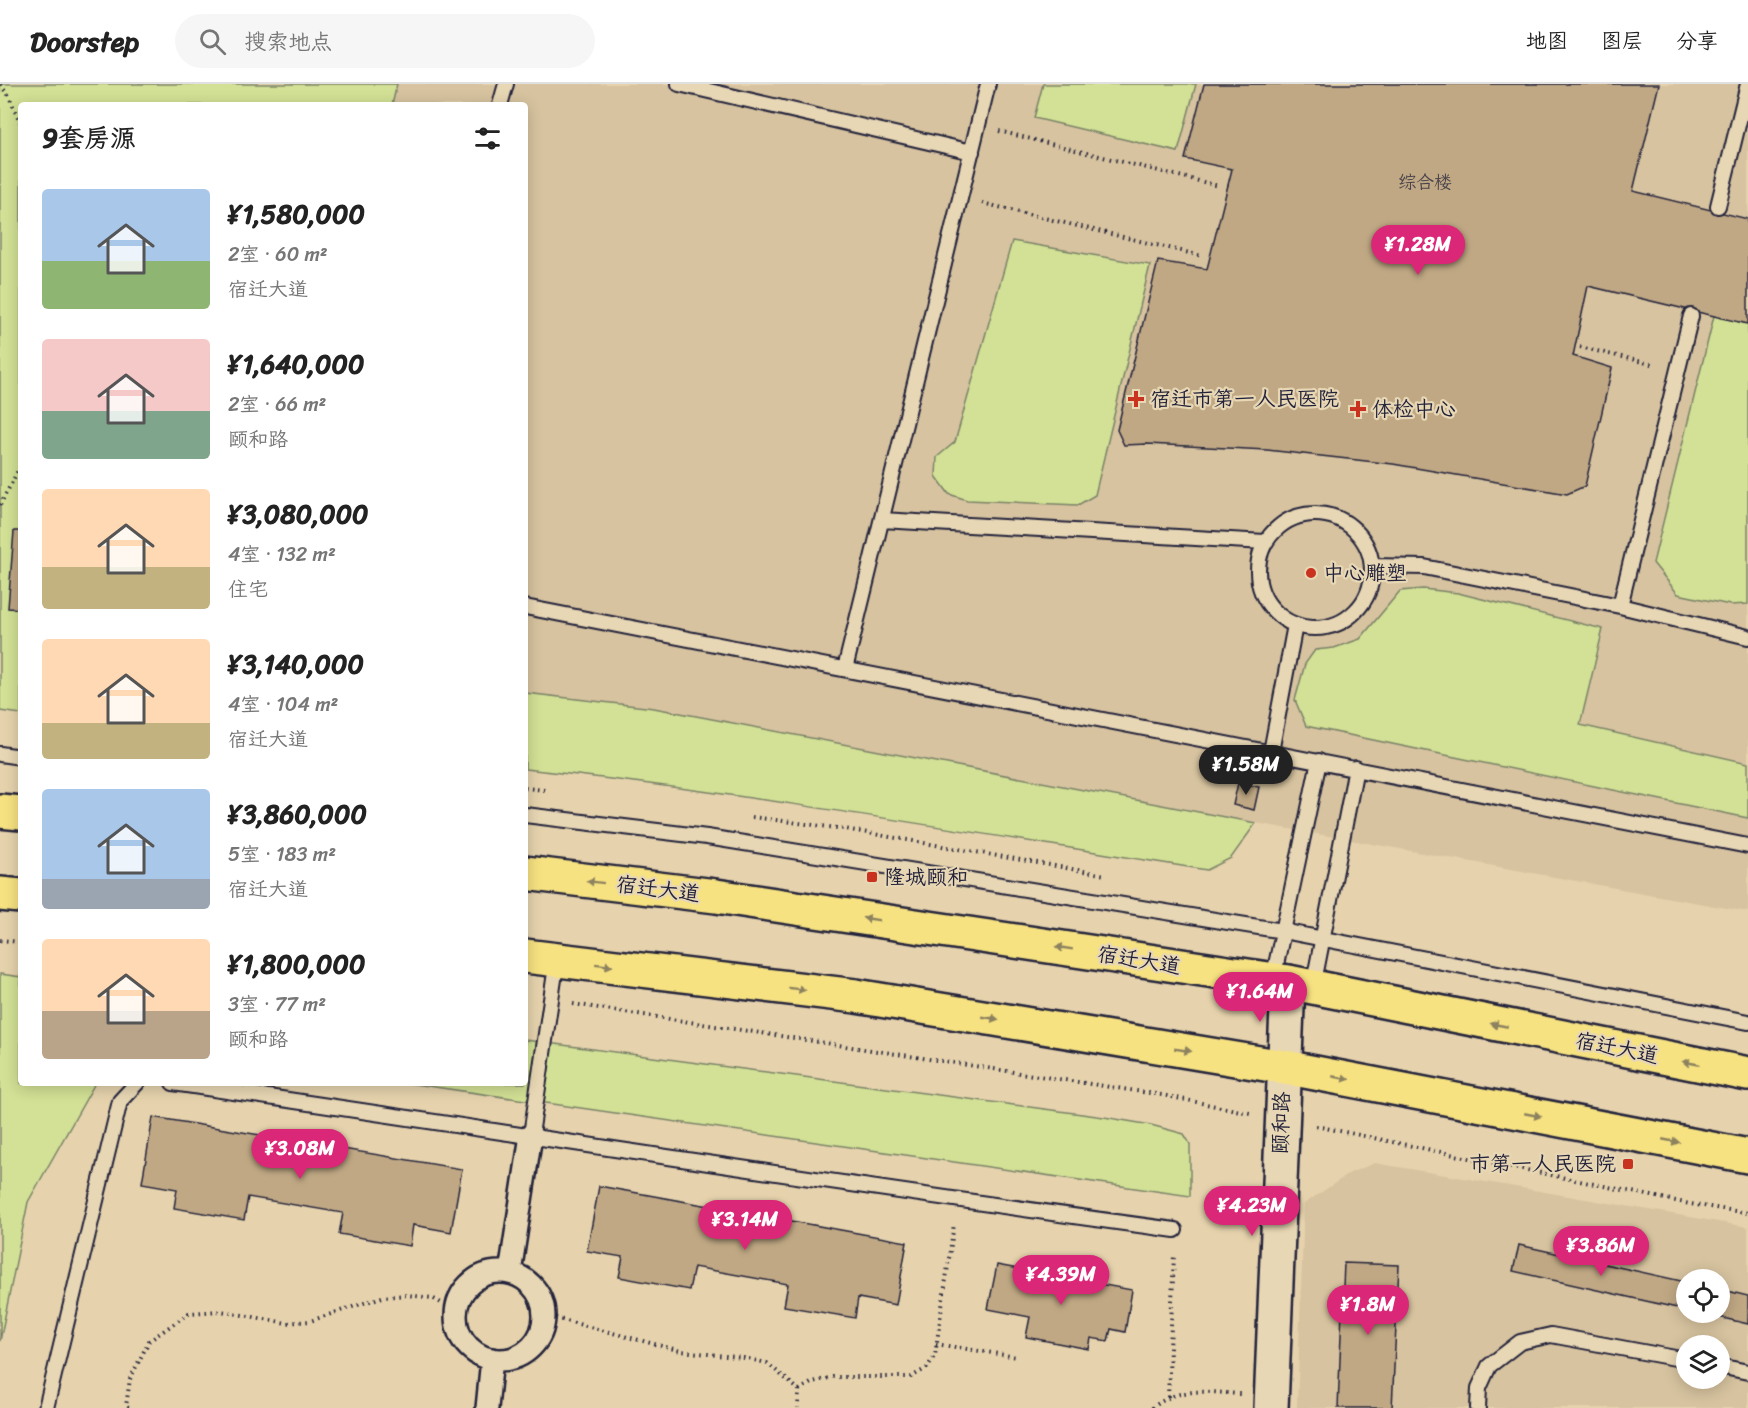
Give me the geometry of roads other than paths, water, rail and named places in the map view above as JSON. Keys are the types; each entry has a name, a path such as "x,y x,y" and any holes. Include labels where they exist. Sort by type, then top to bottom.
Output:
{"main road":[{"path":"0,810 18,813"},
{"name":"宿迁大道","path":"528,873 716,896 1291,983 1748,1074"},
{"path":"0,894 18,896"},
{"path":"528,956 856,996 1284,1067 1748,1156"}],"street":[{"name":"颐和路","path":"1271,1402 1284,1067 1291,983"},
{"path":"510,1273 531,1135"},
{"path":"510,1273 524,1279 534,1288 542,1301 544,1315 542,1329 536,1342 526,1352 513,1358 499,1360 485,1358 472,1351 462,1340 456,1326 456,1311 460,1297 469,1285 481,1276 510,1273"},
{"path":"487,1408 492,1359"}],"lane":[{"path":"501,102 506,84"},
{"path":"679,84 972,152"},
{"path":"845,669 988,84"},
{"path":"1718,206 1748,84"},
{"path":"1620,606 1691,316"},
{"path":"1310,514 1328,515 1344,522 1358,534 1368,549 1372,566 1370,584 1363,601 1351,615 1334,625 1315,628 1295,624 1278,614 1265,600 1258,581 1258,561 1265,542 1276,528 1292,518 1310,514"},
{"path":"882,520 1265,542"},
{"path":"1372,566 1424,567 1620,606 1748,637"},
{"path":"528,608 1748,846"},
{"path":"1271,752 1295,624"},
{"path":"0,754 18,757"},
{"path":"1291,983 1283,931 1319,761"},
{"path":"1291,983 1322,939 1356,768"},
{"path":"528,815 707,837 1283,931 1748,1022"},
{"path":"531,1135 557,960"},
{"path":"46,1408 120,1101 134,1086"},
{"path":"194,1086 958,1201 1174,1230"},
{"path":"1478,1408 1479,1388 1489,1366 1520,1342 1551,1335 1676,1358"},
{"path":"1730,1368 1748,1372"}],"place":[{"name":"宿迁市第一人民医院","path":"1136,399"},
{"name":"体检中心","path":"1358,409"},
{"name":"中心雕塑","path":"1311,573"},
{"name":"隆城颐和","path":"872,877"},
{"name":"市第一人民医院","path":"1628,1164"}]}
